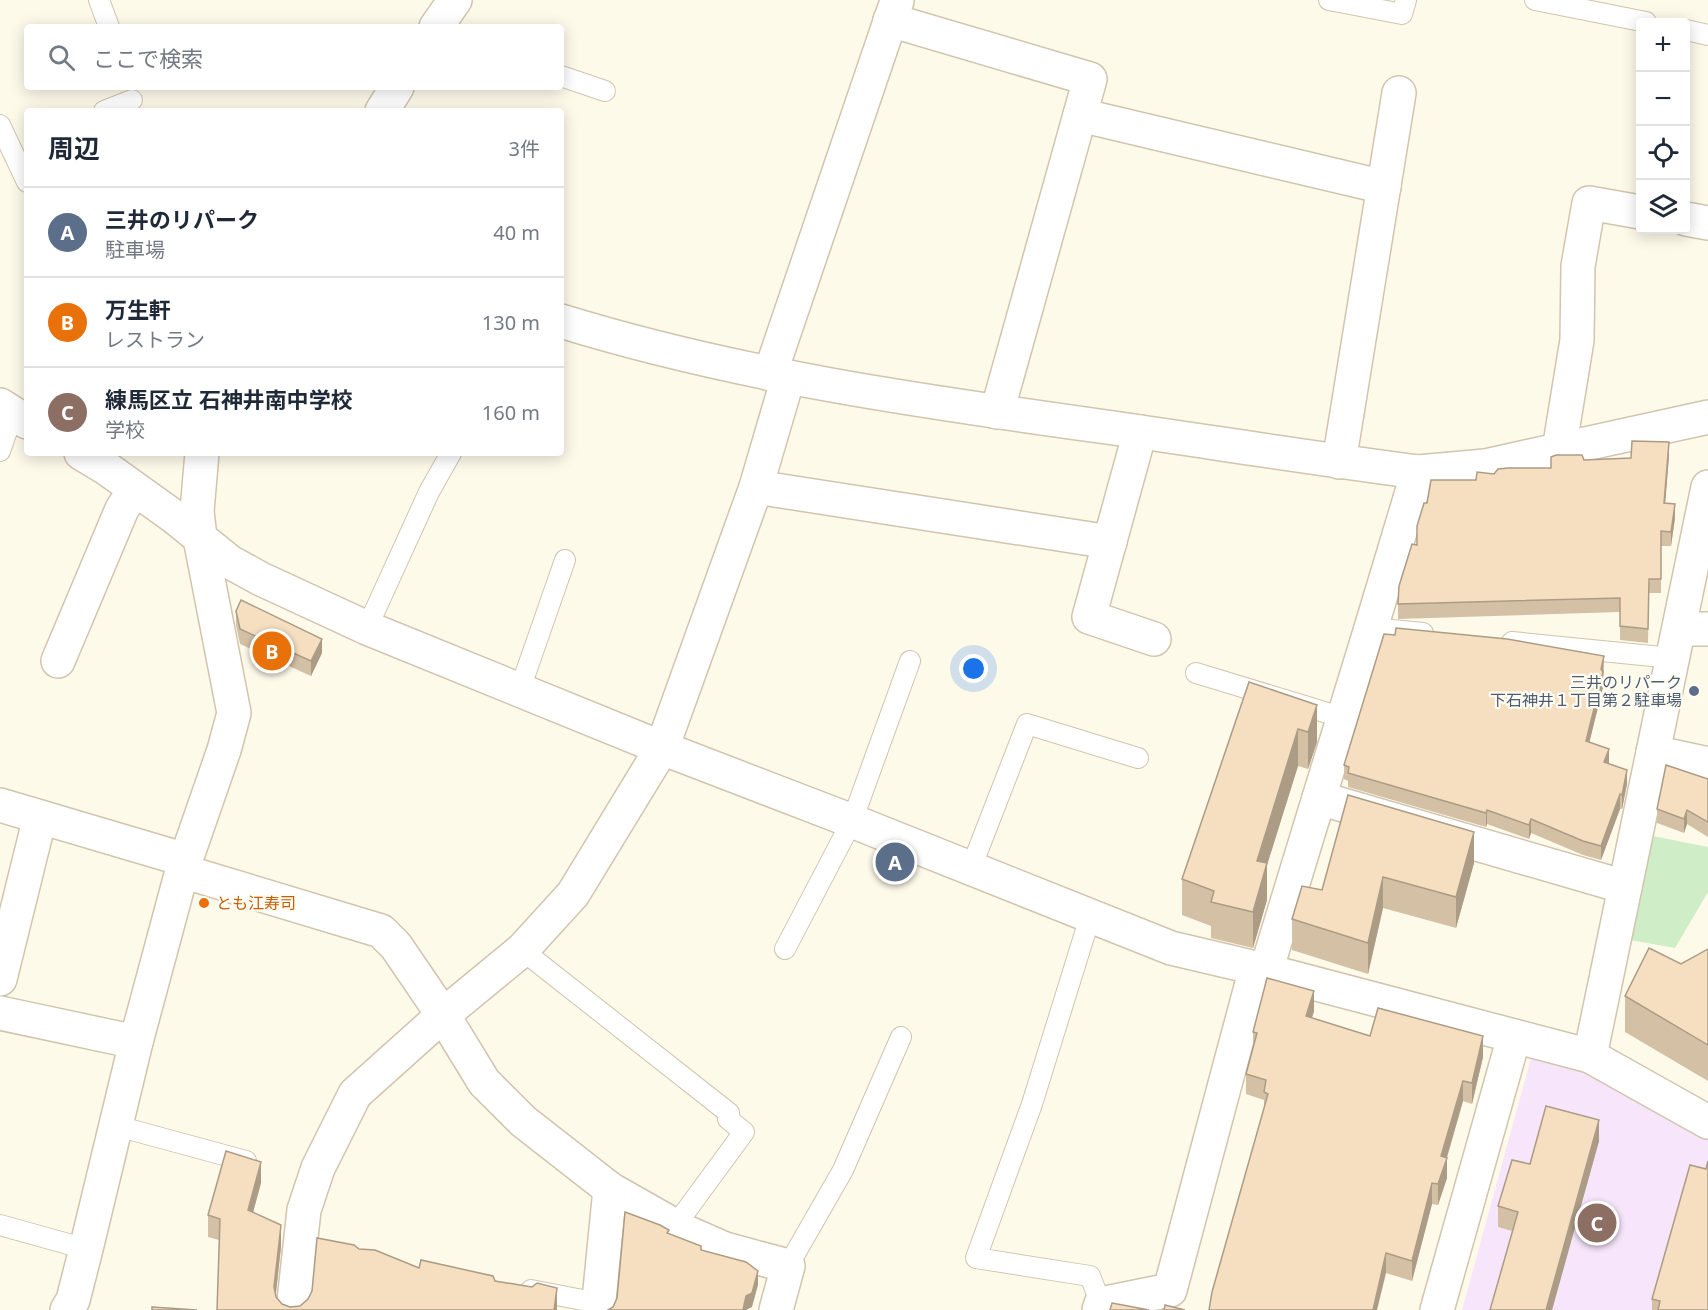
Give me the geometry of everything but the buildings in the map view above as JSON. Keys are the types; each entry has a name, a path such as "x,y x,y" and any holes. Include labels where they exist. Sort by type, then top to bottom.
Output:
{"street":[{"path":"438,24 455,0"},
{"path":"293,1310 313,1246 304,1210 318,1168 355,1094 443,1015 522,950 573,894 663,748 756,487 779,376 894,10 1090,79 997,412"},
{"path":"384,108 396,90"},
{"path":"1339,462 1399,93"},
{"path":"1080,115 1384,187"},
{"path":"1559,450 1577,340 1578,266 1589,203 1636,211"},
{"path":"1690,220 1708,223"},
{"path":"564,322 619,339 779,376 997,412 1418,472 1485,466 1708,417"},
{"path":"1140,432 1089,617 1154,639"},
{"path":"86,456 135,489 230,562 261,579 367,628 663,748 852,820 1171,948 1590,1056 1708,1122"},
{"path":"67,1310 73,1300 136,1042 184,866 224,750 234,713 200,538 197,511 202,456"},
{"path":"1100,1307 1170,1290 1261,970 1319,798 1418,472"},
{"path":"756,487 1110,542"},
{"path":"1590,1056 1653,752 1686,639 1708,487"},
{"path":"58,661 122,509 135,489"},
{"path":"1653,752 1708,764"},
{"path":"1319,798 1625,887"},
{"path":"0,805 381,931 396,946 443,1015 484,1082 523,1121 610,1188 675,1226 725,1249 788,1266 776,1310"},
{"path":"0,979 40,817"},
{"path":"0,1013 136,1042"},
{"path":"1437,1310 1515,1037"},
{"path":"598,1306 610,1188"}],"lane":[{"path":"99,0 109,24"},
{"path":"1329,0 1402,14 1406,0"},
{"path":"1535,0 1636,20"},
{"path":"1690,31 1708,35"},
{"path":"564,76 605,91"},
{"path":"111,108 132,99"},
{"path":"0,125 20,144 24,166"},
{"path":"0,451 13,413"},
{"path":"367,628 429,492 449,456"},
{"path":"520,689 565,560"},
{"path":"1371,628 1441,635"},
{"path":"1499,641 1686,639"},
{"path":"785,949 852,820 910,661"},
{"path":"1196,673 1344,718"},
{"path":"970,868 1027,724 1138,758"},
{"path":"1090,917 1032,1104 976,1258 1090,1276 1100,1307"},
{"path":"522,950 729,1113 728,1119 744,1132 675,1226"},
{"path":"788,1266 843,1170 902,1036"},
{"path":"117,1126 246,1161"},
{"path":"0,1225 86,1249"},
{"path":"518,1287 598,1306"}],"shaded area":[{"path":"1531,1058 1588,1069 1708,1136 1708,1310 1462,1310"}],"green space":[{"path":"1653,836 1708,847 1708,892 1675,948 1630,940"}],"place":[{"name":"万生軒","path":"272,651"},
{"name":"三井のリパーク 下石神井１丁目第２駐車場","path":"1694,691"},
{"name":"三井のリパーク","path":"895,862"},
{"name":"とも江寿司","path":"204,903"},
{"name":"練馬区立 石神井南中学校","path":"1597,1223"}]}
